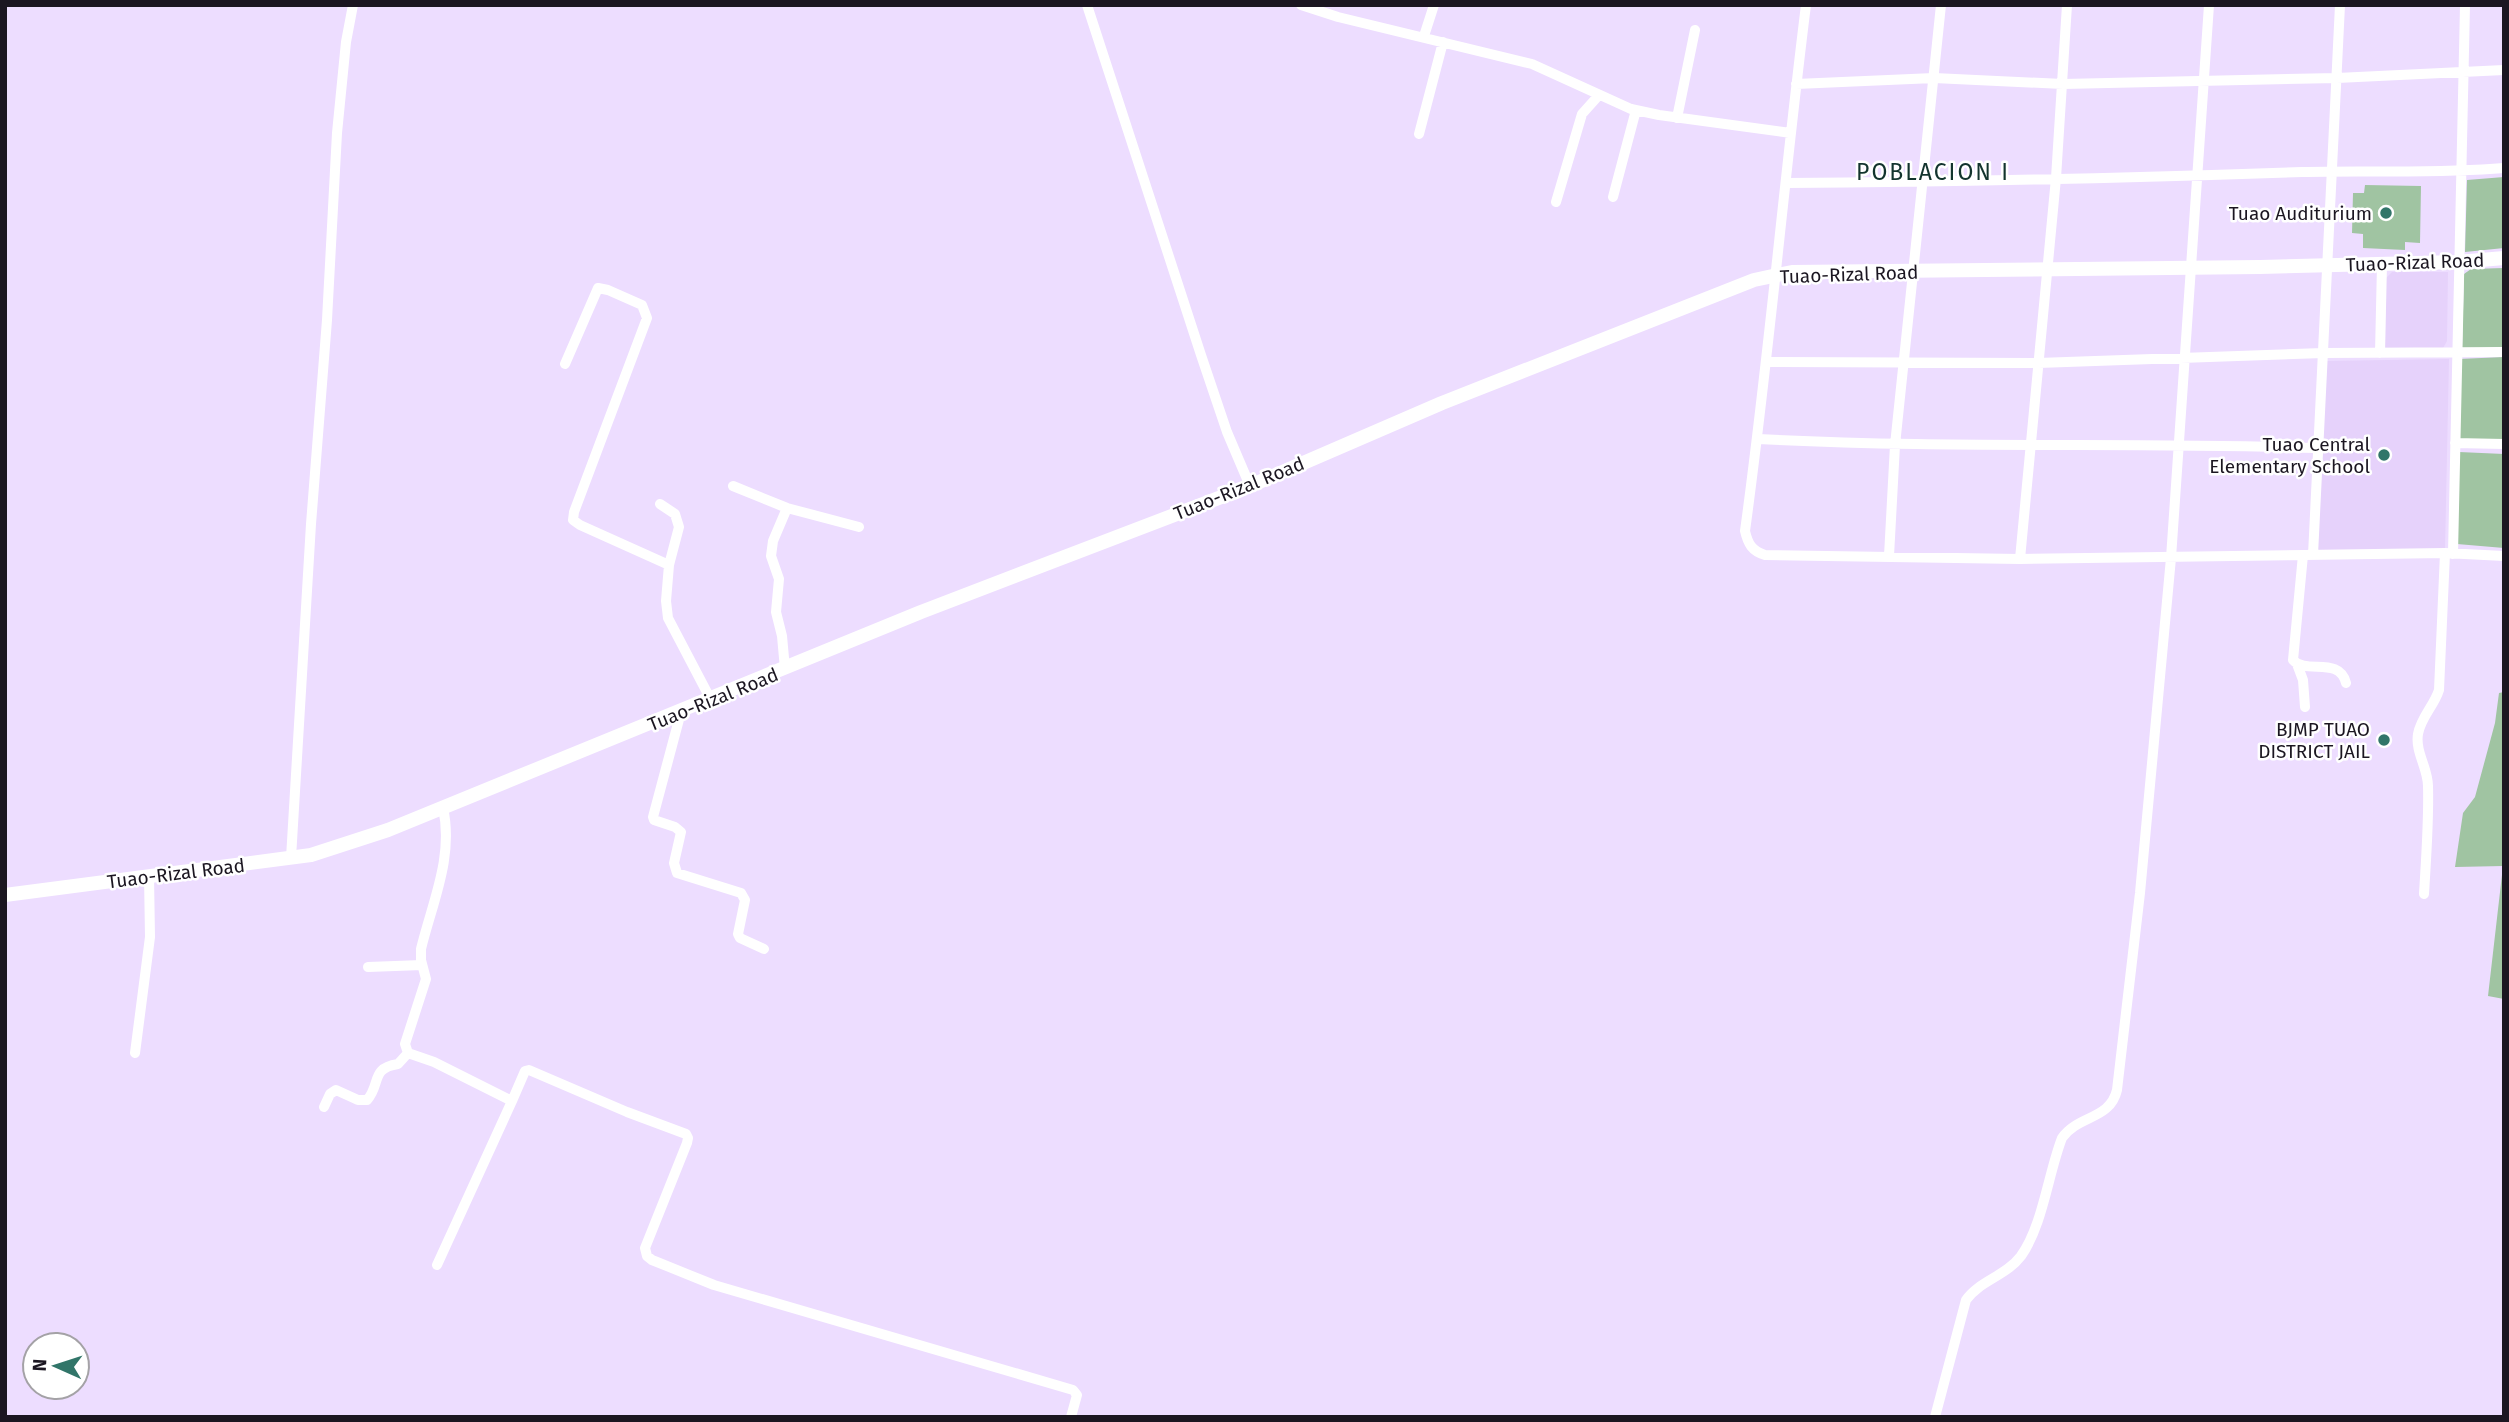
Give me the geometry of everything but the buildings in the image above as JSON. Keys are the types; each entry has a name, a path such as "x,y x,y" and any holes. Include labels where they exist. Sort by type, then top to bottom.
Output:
{"main road":[{"name":"Tuao-Rizal Road","path":"13,894 291,858 343,846 711,700 921,612 1250,486 1443,403 1754,280 1774,275 1810,272 2326,266 2504,258"}],"street":[{"path":"291,858 337,133 346,42 353,5"},
{"path":"1087,5 1200,355 1227,432 1250,486"},
{"path":"1301,5 1338,17 1532,64 1636,110 1791,133"},
{"path":"1424,36 1434,5"},
{"path":"1806,5 1774,275 1758,439 1745,531 1751,548 1765,555 2020,559 2449,554 2504,556"},
{"path":"1889,556 1895,445 1941,5"},
{"path":"2020,559 2056,178 2067,5"},
{"path":"1935,1417 1966,1300 1974,1290 2006,1272 2022,1255 2037,1219 2059,1146 2068,1130 2104,1112 2115,1100 2140,893 2171,558 2209,5"},
{"path":"2305,707 2303,680 2293,657 2308,555 2317,448 2340,5"},
{"path":"2424,894 2428,784 2420,755 2418,734 2439,690 2449,554 2455,443 2465,5"},
{"path":"1677,118 1695,30"},
{"path":"1419,134 1443,41"},
{"path":"1796,84 1934,78 2063,83 2337,78 2504,70"},
{"path":"1556,202 1581,114 1599,95"},
{"path":"1613,197 1636,110"},
{"path":"1786,183 2332,171 2460,172 2504,168"},
{"path":"2380,354 2382,264"},
{"path":"565,364 598,288 608,289 642,305 647,318 573,520 670,565"},
{"path":"1766,362 2038,363 2323,353 2504,352"},
{"path":"1758,439 1895,445 2180,444 2317,448"},
{"path":"2455,443 2504,444"},
{"path":"733,486 787,508 859,527"},
{"path":"660,503 671,510 678,521 678,536 670,565 666,601 668,618 711,700"},
{"path":"785,669 782,636 776,612 779,579 771,556 787,508"},
{"path":"2297,664 2331,668 2340,672 2346,683"},
{"path":"681,712 654,820 675,827 681,832 674,863 677,873 741,893 745,900 738,934 740,938 764,949"},
{"path":"408,1053 405,1044 426,979 421,949 442,877 446,831 443,808"},
{"path":"135,1053 150,937 149,876"},
{"path":"368,967 422,965"},
{"path":"408,1053 434,1062 512,1101"},
{"path":"324,1107 330,1094 336,1090 358,1100 366,1100 373,1092 379,1072 389,1065 398,1064 408,1053"},
{"path":"437,1265 525,1071 529,1070 688,1135 645,1248 647,1256 652,1260 714,1285 1073,1390 1077,1395 1070,1417"}],"shaded area":[{"path":"2392,272 2448,272 2447,341 2443,348 2385,348 2386,278"},
{"name":"Tuao Central Elementary School","path":"2449,359 2445,550 2315,550 2326,361"}],"green space":[{"path":"2504,177 2504,248 2465,252 2467,180"},
{"name":"Tuao Auditurium","path":"2365,185 2421,186 2420,243 2405,242 2405,250 2363,248 2363,234 2352,233 2353,193 2364,193"},
{"path":"2504,268 2504,347 2462,349 2464,274 2471,269"},
{"path":"2504,357 2504,439 2460,439 2459,359"},
{"path":"2459,452 2504,454 2504,548 2457,544"},
{"path":"2504,692 2504,999 2488,996 2503,866 2455,867 2463,813 2475,797 2495,723 2499,693"}],"place":[{"name":"Tuao Auditurium","path":"2386,213"},
{"name":"Tuao Central Elementary School","path":"2384,455"},
{"name":"BJMP TUAO DISTRICT JAIL","path":"2384,740"}],"district":[{"name":"POBLACION I","path":"1933,172"}]}
